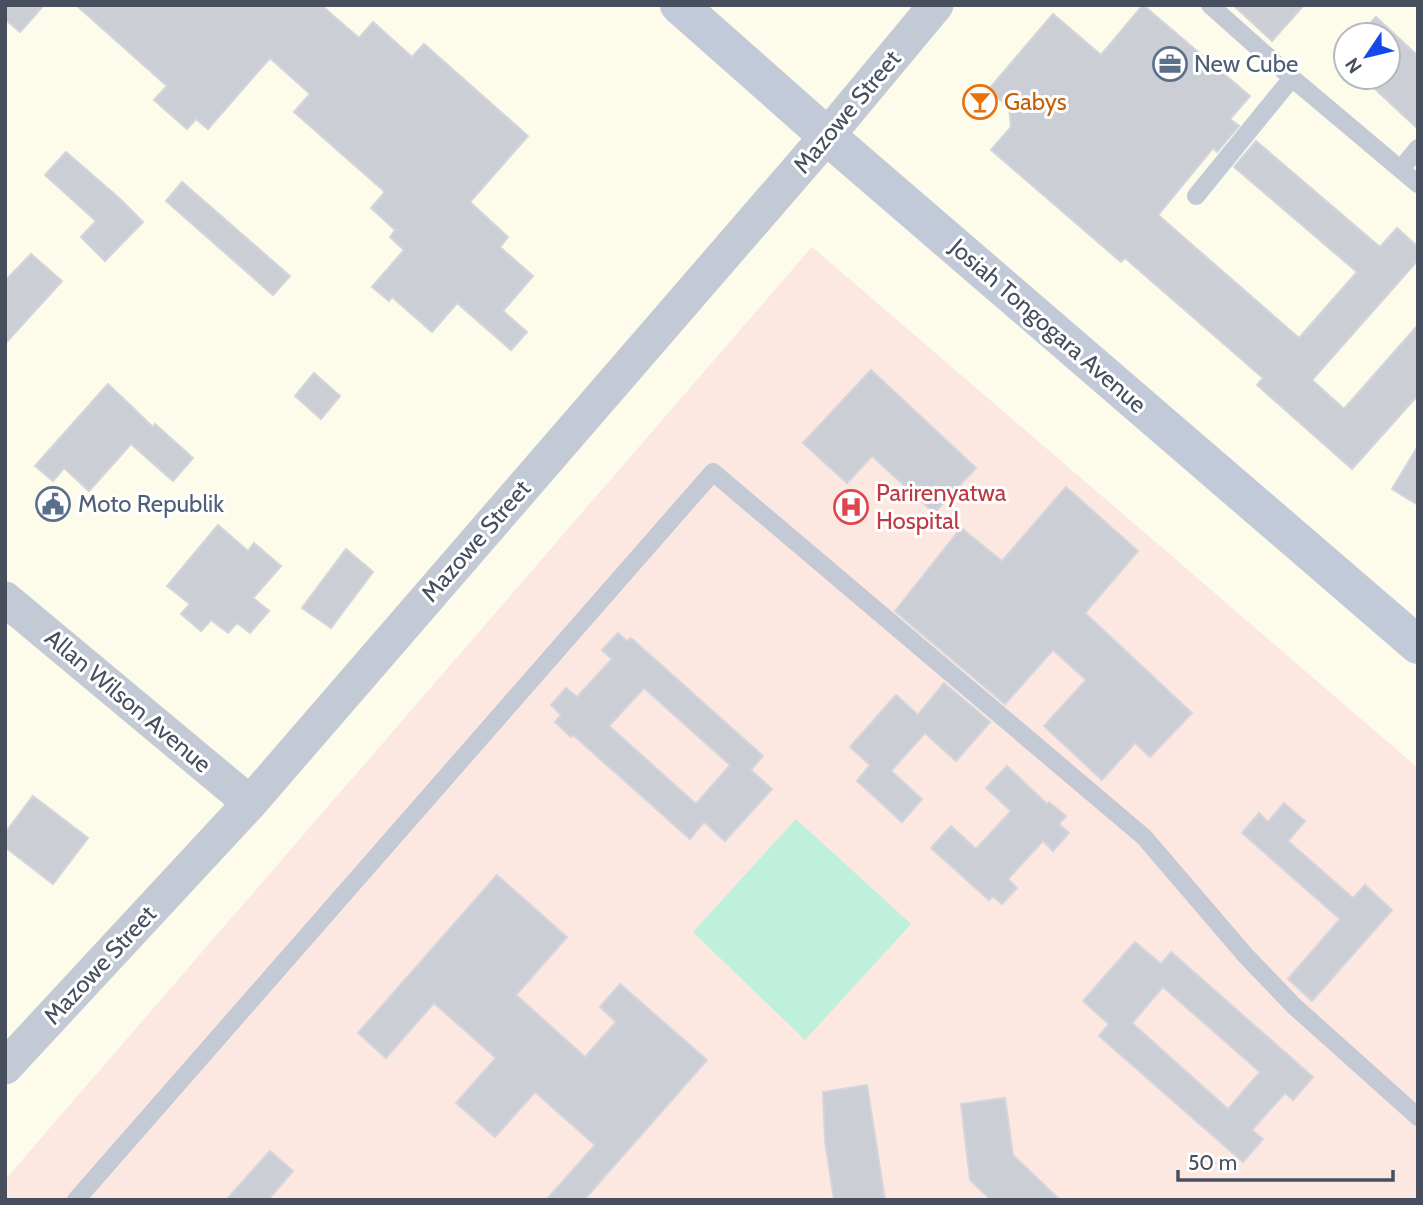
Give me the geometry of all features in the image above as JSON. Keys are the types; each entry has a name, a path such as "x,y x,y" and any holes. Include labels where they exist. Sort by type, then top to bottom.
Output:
{"main road":[{"name":"Josiah Tongogara Avenue","path":"679,5 827,136 1418,645"}],"street":[{"name":"Mazowe Street","path":"5,1067 250,803 827,136 936,5"},
{"name":"Allan Wilson Avenue","path":"5,599 250,803"}],"lane":[{"path":"1210,5 1418,184"},
{"path":"1196,196 1292,78"},
{"path":"1401,169 1418,148"},
{"path":"76,1200 713,472 1144,837 1294,1006 1418,1117"}],"shaded area":[{"path":"5,5 1418,5 1418,768 812,247 5,1180"},
{"name":"Parirenyatwa Hospital","path":"812,247 1418,768 1418,1200 5,1200 5,1180"}],"green space":[{"path":"796,819 911,924 805,1040 693,932"}],"building":[{"path":"5,5 44,5 20,32 5,19"},
{"path":"76,5 321,5 359,38 373,22 412,57 424,44 528,136 470,202 508,237 500,247 533,276 503,311 527,332 511,350 457,303 432,332 392,297 389,301 372,287 404,250 390,237 395,230 371,208 385,192 294,112 310,94 270,58 208,129 196,119 187,129 154,100 167,86"},
{"path":"1143,5 1250,96 1230,119 1239,126 1217,152 1213,148 1158,215 1299,338 1357,272 1234,167 1256,141 1380,247 1397,228 1418,247 1418,260 1312,380 1344,409 1418,325 1418,395 1352,469 1257,385 1263,378 1125,258 1121,262 991,150 1011,127 1009,107 988,90 1053,14 1101,55"},
{"path":"1233,5 1304,5 1272,41"},
{"path":"1402,41 1418,56 1418,129 1377,91 1402,91"},
{"path":"66,152 143,222 105,261 81,237 96,221 45,175"},
{"path":"182,182 290,276 273,295 166,201"},
{"path":"31,254 62,281 5,344 5,281"},
{"path":"871,370 976,468 934,513 872,456 847,483 803,443"},
{"path":"314,373 340,396 321,419 295,396"},
{"path":"108,384 153,427 155,424 193,458 173,481 131,444 89,491 64,468 53,481 35,466"},
{"path":"1418,446 1418,505 1392,489"},
{"path":"1066,487 1138,551 1085,613 1192,713 1150,757 1135,743 1102,780 1044,726 1086,680 1053,650 1005,704 895,611 961,528 1002,561"},
{"path":"218,525 248,551 254,543 281,566 253,598 269,611 250,633 237,623 228,633 211,620 201,631 181,614 190,604 167,586"},
{"path":"346,549 373,572 331,628 302,608"},
{"path":"618,633 627,641 631,638 763,756 751,770 772,789 725,841 704,822 690,839 555,722 561,715 551,705 566,688 577,697 612,659 602,650","holes":["644,688 730,765 696,804 609,726"]},
{"path":"944,683 990,722 956,761 925,733 891,771 922,799 902,822 857,781 870,765 850,747 896,695 918,715"},
{"path":"1007,766 1047,804 1049,802 1066,816 1059,824 1069,833 1053,851 1043,841 1008,879 1017,888 1002,904 993,896 989,900 931,848 951,826 976,849 1011,811 986,788"},
{"path":"33,796 88,838 53,884 5,847 5,833"},
{"path":"1284,803 1305,821 1288,841 1353,898 1365,885 1392,910 1312,1001 1288,979 1340,919 1242,833 1259,813 1268,822"},
{"path":"497,875 567,937 516,995 585,1057 616,1022 600,1007 620,984 707,1060 584,1200 546,1200 595,1145 535,1092 495,1137 456,1103 496,1058 434,1003 386,1058 358,1033"},
{"path":"1135,942 1161,964 1171,952 1313,1077 1293,1100 1285,1093 1252,1130 1263,1139 1243,1162 1099,1036 1109,1024 1083,1001","holes":["1163,987 1260,1072 1228,1109 1132,1023"]},
{"path":"867,1085 885,1200 834,1200 825,1141 823,1092"},
{"path":"1005,1098 1013,1155 1060,1200 991,1200 970,1180 961,1104"},
{"path":"270,1151 293,1171 268,1200 226,1200"}],"place":[{"name":"New Cube","path":"1170,64"},
{"name":"Gabys","path":"980,102"},
{"name":"Moto Republik","path":"53,504"},
{"name":"Parirenyatwa Hospital","path":"851,507"}]}
